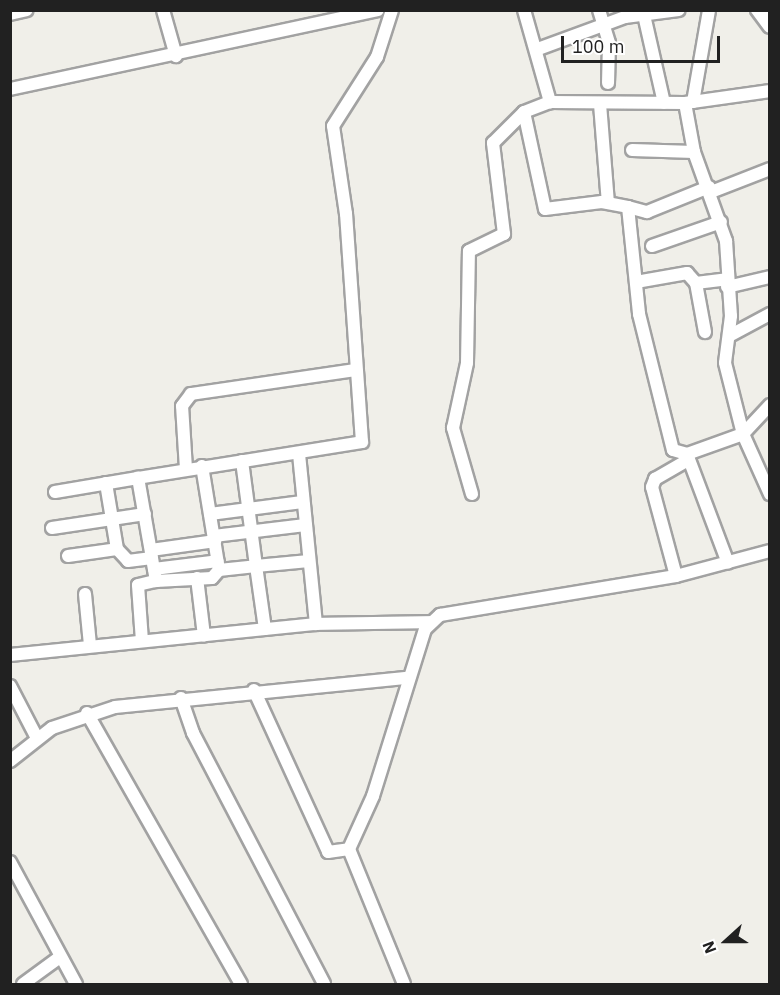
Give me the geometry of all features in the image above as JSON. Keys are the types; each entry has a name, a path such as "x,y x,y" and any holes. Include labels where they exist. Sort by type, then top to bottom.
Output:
{"street":[{"path":"10,14 27,10"},
{"path":"164,10 176,56"},
{"path":"10,89 176,56 378,10"},
{"path":"55,492 202,466 300,454 362,442 346,214 333,126 377,57 392,10"},
{"path":"524,10 538,49 550,102"},
{"path":"599,10 604,24 608,84"},
{"path":"538,49 604,24 679,10"},
{"path":"709,10 689,102 694,152 721,222 729,336 724,363 743,434 770,494"},
{"path":"757,10 770,27"},
{"path":"644,15 664,103"},
{"path":"472,494 453,428 467,363 469,251 504,234 493,143 524,112 550,102 600,104 689,102 770,92"},
{"path":"600,104 608,203"},
{"path":"524,112 545,209 608,203 647,212 770,169"},
{"path":"632,150 694,152"},
{"path":"628,207 641,326 674,450 688,457 728,563"},
{"path":"652,246 721,222"},
{"path":"636,282 687,273 696,283 705,332"},
{"path":"696,283 727,283 770,277"},
{"path":"729,336 770,314"},
{"path":"186,469 182,406 191,394 356,370"},
{"path":"676,576 652,487 655,479 688,457 743,434 770,405"},
{"path":"300,454 302,502 316,624"},
{"path":"242,461 265,629"},
{"path":"142,641 138,585 212,578 218,565 202,466"},
{"path":"138,478 156,582"},
{"path":"106,483 117,549 128,561 152,559 256,566 309,561"},
{"path":"210,514 302,502"},
{"path":"52,528 145,514"},
{"path":"152,559 214,538 250,531 305,525"},
{"path":"68,556 117,549"},
{"path":"10,656 90,645 316,624 431,622 535,597 676,576 770,551"},
{"path":"196,578 204,636"},
{"path":"85,594 90,645"},
{"path":"404,984 349,849 373,796 414,651 431,622"},
{"path":"10,761 37,738 87,713 181,698 254,690 408,678"},
{"path":"10,686 37,738"},
{"path":"254,690 328,852 349,849"},
{"path":"181,698 193,733 324,984"},
{"path":"87,713 241,984"},
{"path":"10,862 76,984"},
{"path":"23,984 60,957"}]}
